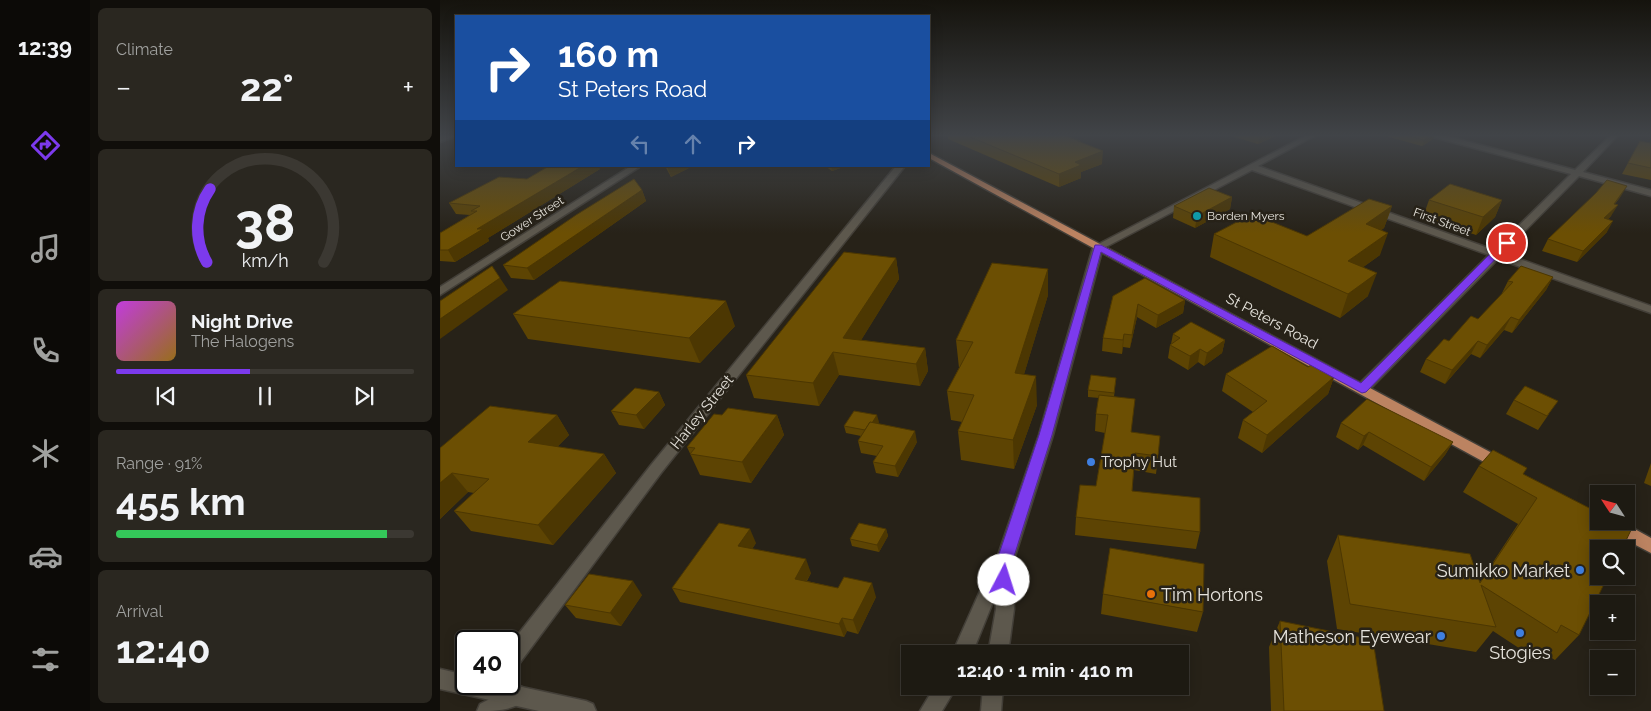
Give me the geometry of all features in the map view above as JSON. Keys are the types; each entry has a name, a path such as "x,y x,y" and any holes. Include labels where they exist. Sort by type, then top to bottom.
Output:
{"main road":[{"name":"St Peters Road","path":"951,167 1510,469"},
{"path":"1622,530 1651,546"}],"street":[{"name":"Gower Street","path":"440,292 635,167"},
{"name":"Harley Street","path":"520,647 656,469 900,167"},
{"path":"966,645 986,597 1003,566 1046,435 1098,247 1252,167"},
{"name":"First Street","path":"1253,167 1651,310"},
{"path":"1559,167 1651,193"},
{"path":"1362,389 1582,167"},
{"path":"999,645 1005,601 1003,566"},
{"path":"440,679 455,681"},
{"path":"487,711 517,695 586,711"},
{"path":"930,711 941,695"},
{"path":"991,711 993,695"}],"building":[{"path":"547,167 581,167 477,229 483,229 448,250 440,250 440,233 477,211 471,211 480,206 449,203 499,177 527,179"},
{"path":"1043,167 1076,167 1059,174"},
{"path":"634,179 642,190 527,268 503,265 576,215"},
{"path":"1607,180 1627,186 1614,204 1618,205 1604,218 1613,221 1583,251 1548,239 1596,193"},
{"path":"1450,184 1502,200 1483,217 1429,200"},
{"path":"1209,188 1232,197 1197,216 1174,206"},
{"path":"1369,199 1392,206 1366,224 1388,233 1348,261 1377,273 1348,294 1214,234 1252,214 1307,236"},
{"path":"844,252 896,258 843,338 925,348 916,364 833,352 813,383 746,375"},
{"path":"992,263 1048,269 1015,373 1036,376 1013,440 958,431 974,395 947,391 973,342 956,340"},
{"path":"492,266 500,278 440,319 440,301"},
{"path":"1521,266 1553,277 1519,320 1511,317 1487,345 1478,341 1452,370 1426,359 1444,339 1449,341 1471,316 1478,319 1513,282 1508,281"},
{"path":"1145,278 1185,300 1158,315 1138,304 1132,335 1124,334 1123,340 1103,338 1113,296"},
{"path":"560,281 726,301 689,338 513,314"},
{"path":"1191,322 1225,340 1207,353 1200,349 1190,356 1170,345 1180,338 1173,334"},
{"path":"1272,346 1308,367 1311,365 1334,377 1267,435 1243,420 1267,401 1226,374"},
{"path":"1091,375 1116,378 1114,393 1088,390"},
{"path":"1525,386 1558,401 1547,416 1514,400"},
{"path":"635,388 659,392 636,415 611,411"},
{"path":"1099,395 1135,399 1131,432 1160,436 1158,456 1135,453 1132,491 1200,498 1200,532 1076,517 1080,485 1096,486 1108,415 1096,414"},
{"path":"1367,399 1453,442 1431,467 1369,432 1364,436 1341,423"},
{"path":"490,406 557,415 528,442 604,454 538,525 454,511 489,479 452,473 440,483 440,448"},
{"path":"728,408 777,415 742,462 690,454 695,448 687,447 714,414 722,415"},
{"path":"854,411 877,415 865,430 844,426"},
{"path":"870,422 915,431 895,466 873,462 883,446 858,441"},
{"path":"1493,450 1527,468 1523,474 1590,508 1590,530 1631,530 1626,540 1590,540 1590,585 1604,585 1599,595 1590,595 1590,613 1579,635 1561,625 1557,633 1481,585 1496,627 1350,604 1338,535 1470,554 1480,583 1537,498 1479,466"},
{"path":"719,523 750,529 738,546 806,559 795,579 838,588 844,577 872,583 853,620 842,618 839,624 672,588"},
{"path":"859,523 886,529 877,545 850,539"},
{"path":"1110,548 1204,564 1203,612 1103,594"},
{"path":"589,574 633,581 610,613 565,605"},
{"path":"1280,621 1373,640 1384,711 1284,711"}],"place":[{"name":"Borden Myers","path":"1197,216"},
{"name":"Trophy Hut","path":"1091,462"},
{"name":"Sumikko Market","path":"1580,570"},
{"name":"Tim Hortons","path":"1151,594"},
{"name":"Stogies","path":"1520,633"},
{"name":"Matheson Eyewear","path":"1441,636"}],"route":[{"path":"1004,580 1003,566 1046,435 1098,247 1362,389 1507,243"}]}
